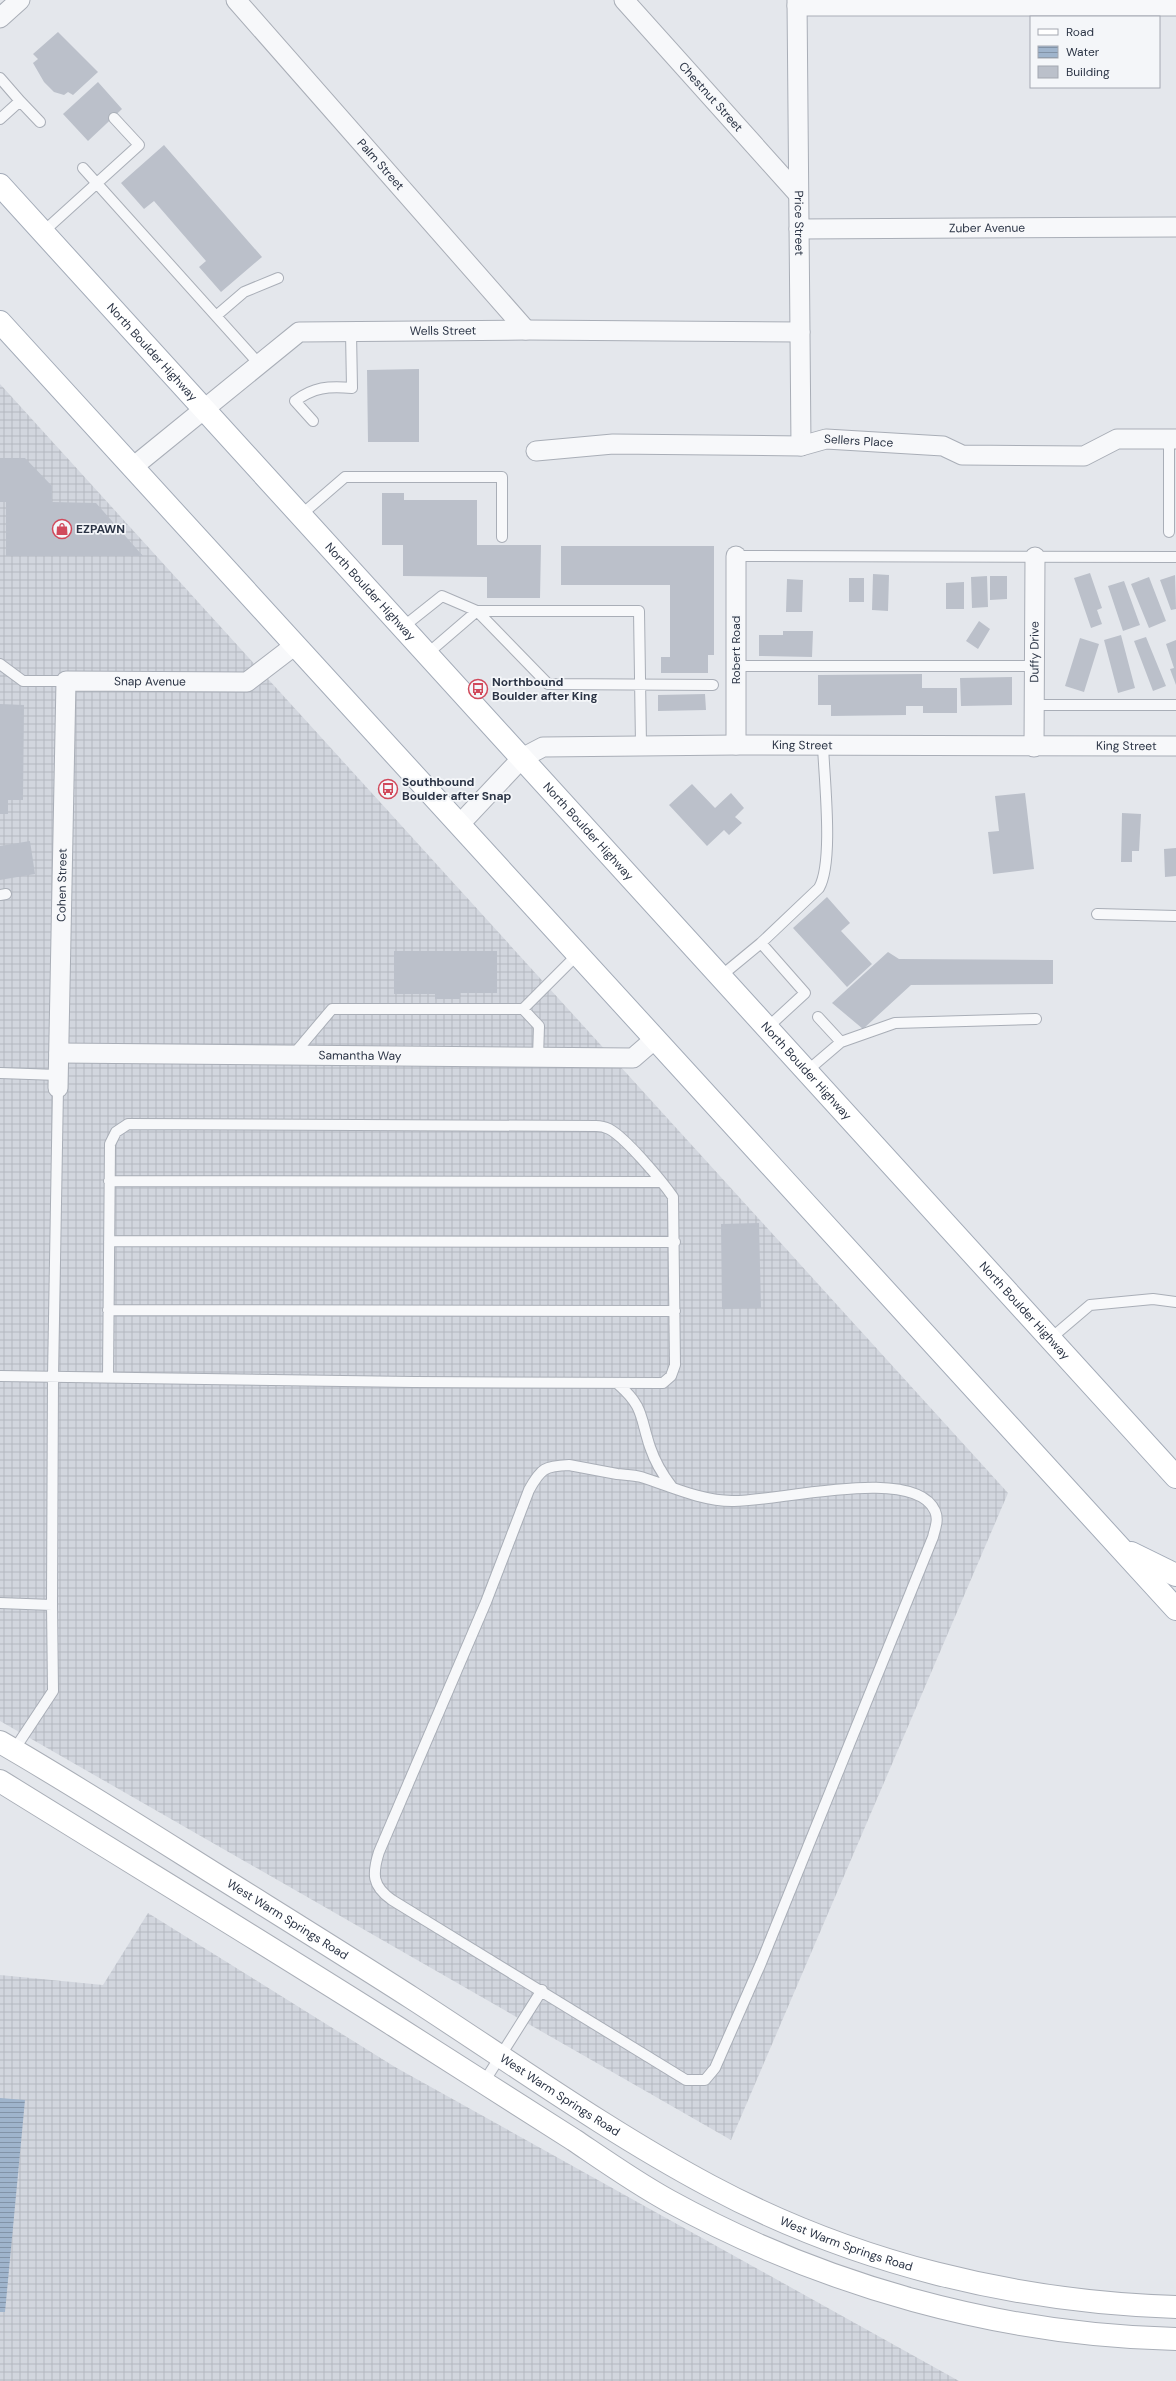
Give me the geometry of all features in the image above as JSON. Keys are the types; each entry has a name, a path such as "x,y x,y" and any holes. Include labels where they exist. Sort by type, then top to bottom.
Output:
{"main road":[{"name":"North Boulder Highway","path":"0,185 1176,1477"},
{"path":"0,322 294,646 459,824 1176,1609"},
{"path":"1116,1544 1176,1575"},
{"path":"0,1772 7,1746"},
{"name":"West Warm Springs Road","path":"7,1746 398,1990 655,2155 769,2215 858,2251 897,2263 978,2284 1029,2293 1115,2304 1176,2307"},
{"path":"0,1781 484,2082 666,2199 775,2253 879,2291 928,2305 1024,2325 1134,2338 1176,2339"},
{"path":"1024,2325 1029,2293"}],"street":[{"path":"0,18 20,0"},
{"name":"Palm Street","path":"236,0 526,330"},
{"name":"Chestnut Street","path":"624,0 798,194"},
{"path":"797,3 1176,6"},
{"name":"Price Street","path":"797,3 801,446"},
{"name":"Zuber Avenue","path":"799,229 1176,227"},
{"name":"Wells Street","path":"133,467 300,332 526,330 800,332"},
{"name":"Sellers Place","path":"536,451 613,444 801,446 826,439 942,446 962,455 1084,456 1116,439 1173,439"},
{"name":"Robert Road","path":"736,556 736,744"},
{"name":"Duffy Drive","path":"1034,747 1035,557"},
{"name":"Snap Avenue","path":"66,681 247,682 294,646"},
{"name":"Cohen Street","path":"58,1081 66,681"},
{"name":"King Street","path":"459,824 522,758 543,747 736,744 1034,747 1176,746"},
{"name":"Samantha Way","path":"59,1052 633,1058 655,1039"}],"lane":[{"path":"0,78 40,122"},
{"path":"0,119 20,101"},
{"path":"43,232 139,145 114,118"},
{"path":"83,168 260,365"},
{"path":"216,316 244,292 278,278"},
{"path":"313,421 295,401 319,388 352,388 350,332"},
{"path":"1169,532 1173,439"},
{"path":"301,515 345,477 502,476 502,538"},
{"path":"736,556 1176,557"},
{"path":"403,627 442,596 477,612 548,684 713,686"},
{"path":"427,654 477,612 639,611 641,745"},
{"name":"Snap Avenue","path":"0,664 23,681 66,681"},
{"path":"736,666 1034,666"},
{"path":"1034,705 1176,705"},
{"path":"721,976 761,943 819,888 824,879 827,860 823,745"},
{"path":"1097,914 1176,916"},
{"path":"761,943 805,993 767,1028"},
{"path":"294,1054 332,1009 523,1009 578,954"},
{"path":"523,1009 539,1026 538,1057"},
{"path":"818,1017 841,1042"},
{"path":"807,1071 841,1042 895,1023 1036,1019"},
{"path":"0,1073 58,1081 53,1377 53,1691 7,1746"},
{"path":"0,1376 108,1378 619,1385 663,1383 671,1376 675,1365 675,1242 673,1197 662,1182 619,1136 608,1128 596,1126 128,1124 116,1132 110,1144 108,1378"},
{"path":"109,1181 662,1182"},
{"path":"109,1241 675,1242"},
{"path":"1050,1339 1090,1305 1153,1299 1176,1302"},
{"path":"108,1310 675,1311"},
{"path":"619,1385 633,1397 640,1409 655,1461 672,1487"},
{"path":"569,1465 639,1477 731,1502 818,1492 835,1488 889,1489 925,1498 935,1512 937,1521 933,1537 764,1956 715,2068 710,2075 705,2080 686,2080 542,1990 382,1893 376,1884 376,1862 486,1602 529,1490 538,1474 550,1466 569,1465"},
{"path":"0,1603 52,1605"},
{"path":"484,2082 542,1990"}],"shaded area":[{"path":"0,384 1008,1493 731,2140 0,1721"},
{"path":"148,1913 395,2067 959,2381 0,2381 0,1975 103,1985"}],"water":[{"path":"0,2098 25,2100 5,2312 0,2312"}],"building":[{"path":"58,32 98,72 73,95 68,92 64,95 54,92 44,82 33,63 38,59 33,54"},
{"path":"98,82 122,109 88,141 63,114"},
{"path":"164,145 262,257 221,292 199,267 206,261 154,201 144,209 121,183"},
{"path":"419,369 419,442 368,442 367,370"},
{"name":"EZPAWN","path":"0,458 25,458 52,486 52,502 96,503 143,556 6,556 6,502 0,502"},
{"path":"382,493 404,493 404,500 477,500 477,545 541,545 540,598 487,598 487,577 403,576 403,545 382,545"},
{"path":"561,546 714,546 714,655 708,655 708,673 661,673 661,657 670,657 670,585 561,585"},
{"path":"1090,573 1102,608 1097,610 1102,624 1091,628 1074,578"},
{"path":"873,574 889,575 888,611 872,610"},
{"path":"1175,575 1176,609 1171,610 1160,580"},
{"path":"987,576 988,607 972,608 971,577"},
{"path":"990,576 1007,576 1007,599 990,600"},
{"path":"1149,577 1166,621 1149,628 1131,584"},
{"path":"849,578 864,578 864,602 849,602"},
{"path":"787,579 803,580 802,612 786,612"},
{"path":"1124,581 1140,625 1123,631 1108,586"},
{"path":"964,582 964,609 946,609 946,583"},
{"path":"979,621 990,629 978,649 966,641"},
{"path":"783,631 813,631 812,657 759,656 759,635 783,635"},
{"path":"1121,635 1135,688 1118,693 1104,640"},
{"path":"1146,637 1166,686 1153,691 1134,641"},
{"path":"1080,638 1099,644 1084,692 1065,686"},
{"path":"1176,640 1176,685 1170,669 1174,668 1166,644"},
{"path":"922,674 922,688 957,688 957,713 923,713 923,706 906,706 906,715 831,716 831,705 818,705 818,675"},
{"path":"1012,677 1012,705 961,706 960,678"},
{"path":"705,694 706,710 658,711 658,695"},
{"path":"0,704 24,705 23,800 8,800 8,814 0,814"},
{"path":"692,784 715,808 731,793 744,808 735,817 742,823 729,835 724,830 707,846 669,805"},
{"path":"1025,793 1034,869 993,874 988,832 999,831 995,796"},
{"path":"1122,813 1141,814 1139,851 1132,851 1132,862 1121,862"},
{"path":"30,841 35,874 0,880 0,846"},
{"path":"1176,848 1176,876 1165,877 1164,849"},
{"path":"827,897 850,923 841,931 872,964 847,987 793,928"},
{"path":"394,951 497,951 497,993 460,993 460,999 435,999 435,994 394,994"},
{"path":"888,952 899,959 1053,960 1053,984 911,985 863,1029 832,1003"},
{"path":"759,1223 761,1308 722,1309 721,1224"}],"place":[{"name":"EZPAWN","path":"62,529"},
{"name":"Northbound Boulder after King","path":"478,689"},
{"name":"Southbound Boulder after Snap","path":"388,789"}]}
